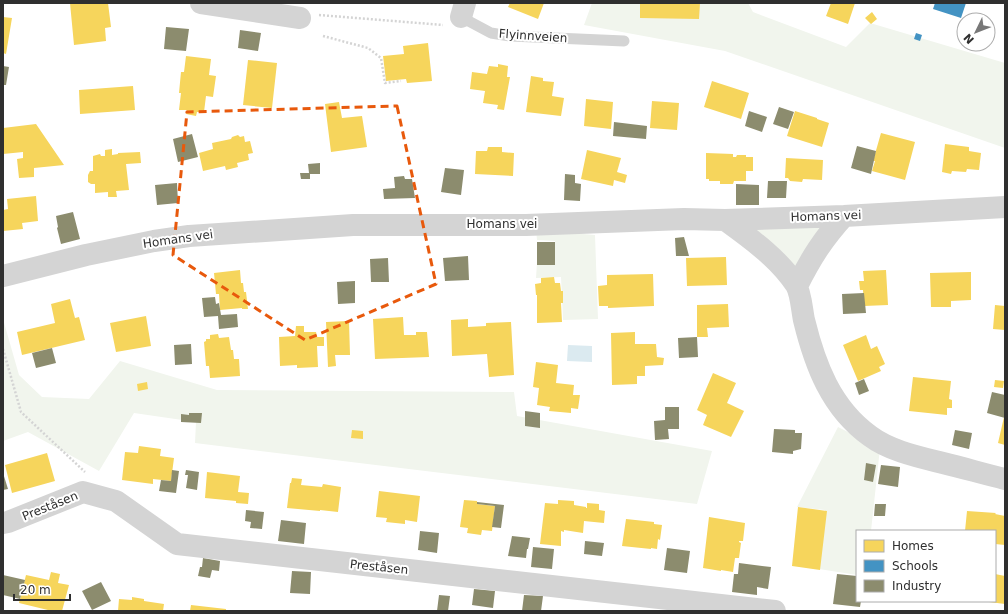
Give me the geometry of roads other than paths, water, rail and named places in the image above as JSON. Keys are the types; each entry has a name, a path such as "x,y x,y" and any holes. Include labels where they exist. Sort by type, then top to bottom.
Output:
{"street":[{"path":"201,3 300,18"},
{"name":"Homans vei","path":"3,276 154,241 189,236 353,225 526,225 725,220 844,216 1005,207"},
{"path":"797,286 810,261 826,236 844,216"},
{"path":"725,220 757,243 776,261 797,286 804,320 816,362 828,388 843,412 870,436 900,452 1005,479"},
{"name":"Preståsen","path":"3,523 83,492 116,501 177,544 775,611"}],"lane":[{"name":"Flyinnveien","path":"463,10 491,33 510,36 624,41"}]}
